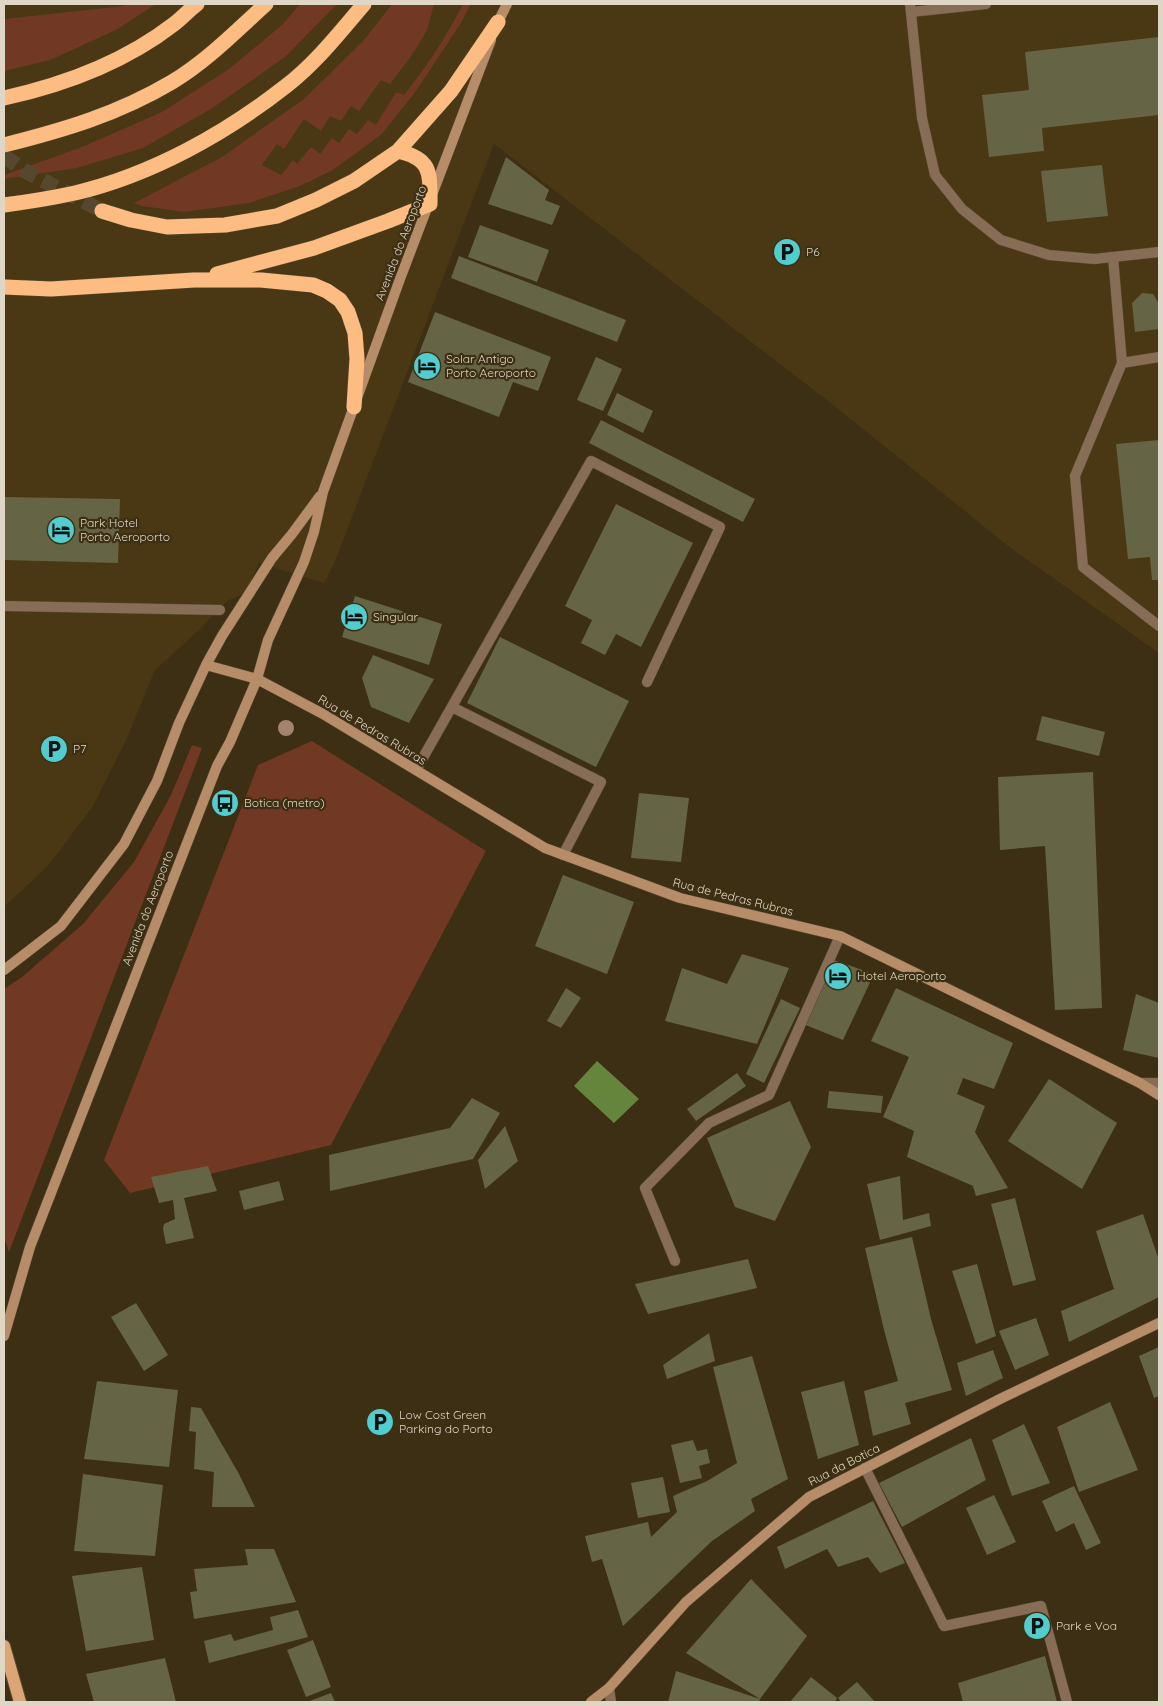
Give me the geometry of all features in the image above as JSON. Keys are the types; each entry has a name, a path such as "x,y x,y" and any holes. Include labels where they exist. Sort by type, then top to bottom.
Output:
{"highway":[{"path":"4,98 81,75 133,51 174,24 197,4"},
{"path":"4,145 54,132 112,113 172,82 211,53 266,4"},
{"path":"4,205 75,193 119,180 170,158 233,125 287,85 329,45 364,4"},
{"path":"102,211 131,220 167,226 225,225 278,216 316,200 354,181 398,151 451,91 498,22"},
{"path":"194,280 314,248 430,204 430,175 424,163 413,154 398,151"},
{"path":"4,288 50,289 194,280 294,282 314,285 328,291 340,300 348,312 355,333 357,359 354,407"}],"main road":[{"name":"Avenida do Aeroporto","path":"4,1336 30,1247 68,1147 214,775 257,679 268,640 304,562 314,532 323,492 400,279 498,22 507,4"},
{"name":"Avenida do Aeroporto","path":"4,970 61,926 124,844 157,781 179,723 222,636 272,558 323,492"},
{"name":"Rua de Pedras Rubras","path":"206,665 257,679 323,714 545,848 680,898 840,936 1140,1082 1159,1095"},
{"name":"Rua da Botica","path":"591,1702 609,1688 686,1602 809,1497 1002,1398 1159,1323"},
{"path":"4,1646 20,1702"}],"street":[{"path":"986,4 910,8 922,118 935,176 962,209 1001,240 1049,255 1094,259 1159,252"},
{"path":"1113,257 1122,363 1075,476 1083,567 1159,626"},
{"path":"1122,363 1159,357"},
{"path":"416,770 591,462 720,527 647,682"},
{"path":"5,608 220,610"},
{"path":"452,707 601,782 562,854"},
{"path":"675,1261 645,1188 709,1123 769,1096 840,936"},
{"path":"1140,1082 1159,1084"},
{"path":"865,1468 944,1626 1041,1606 1067,1702"},
{"path":"609,1688 611,1702"}],"shaded area":[{"path":"4,4 1159,4 1159,653 1008,546 837,408 494,144 336,559 324,583 259,563 247,592 227,601 198,631 155,670 127,738 93,806 48,866 4,907"},
{"path":"126,4 156,4 116,30 50,60 4,71 4,19 123,6"},
{"path":"300,4 337,4 285,57 211,109 143,148 77,168 4,179 4,175 82,147 162,112 229,69 282,25"},
{"path":"392,4 434,4 427,30 412,55 390,84 381,80 359,111 351,106 341,121 330,116 321,131 304,119 284,149 277,144 262,165 281,175 293,160 297,164 311,147 320,154 332,138 339,143 349,129 357,134 368,120 376,125 396,92 404,95 421,73 443,40 463,4 471,4 461,23 416,91 382,134 333,170 300,186 249,203 184,212 142,206 134,203 222,157 304,99 364,40"},
{"path":"312,741 486,851 331,1145 130,1193 104,1160 258,765"},
{"path":"192,745 202,748 9,1252 4,1237 4,989 22,977 83,924 134,862 171,795"},
{"path":"597,1061 639,1099 614,1123 574,1086"}],"building":[{"path":"1159,37 1159,115 1042,128 1044,151 989,157 982,95 1029,90 1025,52"},
{"path":"506,157 549,190 545,200 560,206 552,225 488,204"},
{"path":"1102,165 1108,216 1047,222 1041,171"},
{"path":"480,225 549,250 537,282 468,257"},
{"path":"459,256 626,320 617,342 451,278"},
{"path":"1142,293 1153,294 1159,304 1159,329 1135,332 1132,303"},
{"path":"435,312 551,357 538,391 513,382 499,417 408,382"},
{"path":"596,357 622,369 603,411 577,400"},
{"path":"617,393 653,411 643,433 607,415"},
{"path":"601,420 755,499 743,522 589,443"},
{"path":"1159,440 1159,580 1152,580 1150,557 1128,559 1116,444"},
{"name":"Park Hotel Porto Aeroporto","path":"4,497 120,499 118,563 4,560"},
{"path":"616,504 693,543 641,647 616,634 605,655 581,643 592,620 565,606"},
{"path":"355,596 442,624 429,665 342,637"},
{"path":"500,637 629,701 596,767 467,703"},
{"path":"373,655 434,679 409,723 371,707 362,678"},
{"path":"1042,716 1105,732 1099,756 1036,740"},
{"path":"1093,772 1102,1008 1055,1010 1045,846 1000,850 998,777"},
{"path":"639,793 689,798 681,862 631,858"},
{"path":"563,875 634,902 607,974 535,946"},
{"path":"742,954 789,968 757,1044 665,1021 682,968 727,984"},
{"path":"834,960 874,974 843,1040 803,1024"},
{"path":"566,988 581,998 561,1028 547,1021"},
{"path":"896,988 1013,1043 994,1089 963,1078 957,1094 985,1106 975,1132 1008,1188 976,1196 973,1186 907,1157 914,1131 883,1117 909,1057 871,1041"},
{"path":"1136,994 1159,1003 1159,1058 1123,1050"},
{"path":"781,999 800,1008 764,1083 746,1074"},
{"path":"737,1073 746,1086 696,1121 687,1109"},
{"path":"1049,1079 1117,1123 1082,1189 1008,1141"},
{"path":"829,1091 883,1096 881,1113 827,1108"},
{"path":"472,1098 500,1113 473,1159 330,1191 329,1155 450,1128"},
{"path":"790,1101 811,1147 775,1221 735,1207 707,1138"},
{"path":"505,1126 518,1161 485,1189 478,1160"},
{"path":"208,1166 217,1191 184,1198 194,1238 166,1244 163,1229 164,1224 175,1219 173,1200 159,1203 151,1177"},
{"path":"900,1176 903,1220 929,1213 931,1226 880,1240 867,1184"},
{"path":"279,1181 284,1200 244,1210 239,1191"},
{"path":"1015,1198 1036,1280 1013,1286 991,1204"},
{"path":"1143,1214 1159,1260 1159,1297 1069,1342 1061,1311 1114,1289 1096,1231"},
{"path":"912,1237 931,1319 952,1390 905,1403 911,1424 873,1436 864,1391 898,1381 865,1248"},
{"path":"748,1259 757,1288 648,1314 635,1284"},
{"path":"977,1264 996,1336 976,1344 952,1271"},
{"path":"136,1303 168,1355 144,1371 111,1317"},
{"path":"1036,1318 1049,1355 1015,1370 999,1331"},
{"path":"709,1333 715,1361 667,1379 663,1365"},
{"path":"1159,1347 1159,1396 1154,1398 1139,1356"},
{"path":"993,1350 1003,1378 966,1396 957,1363"},
{"path":"752,1356 788,1479 751,1499 755,1511 712,1541 623,1626 602,1559 592,1562 585,1536 648,1522 651,1537 677,1512 673,1496 707,1481 737,1463 713,1367"},
{"path":"97,1381 178,1390 169,1467 84,1459"},
{"path":"844,1381 859,1445 818,1459 801,1392"},
{"path":"1110,1402 1138,1470 1079,1492 1057,1427"},
{"path":"191,1407 201,1408 239,1474 255,1507 212,1507 214,1472 194,1469 196,1432 189,1431"},
{"path":"1024,1424 1050,1483 1012,1496 992,1440"},
{"path":"971,1438 986,1480 902,1527 879,1483"},
{"path":"693,1440 697,1451 707,1449 710,1463 699,1466 702,1478 680,1483 671,1445"},
{"path":"83,1474 163,1485 155,1556 74,1551"},
{"path":"663,1477 670,1512 638,1518 631,1483"},
{"path":"1074,1486 1101,1543 1086,1550 1074,1523 1056,1532 1042,1501"},
{"path":"994,1495 1016,1542 987,1555 966,1508"},
{"path":"873,1501 905,1563 880,1573 868,1557 838,1567 827,1549 785,1569 777,1547"},
{"path":"245,1549 274,1549 296,1602 194,1619 190,1592 197,1591 194,1569 248,1565"},
{"path":"142,1567 154,1640 86,1651 72,1576"},
{"path":"751,1579 807,1636 760,1699 686,1653"},
{"path":"298,1610 308,1637 209,1663 204,1641 231,1634 234,1641 273,1630 270,1617"},
{"path":"313,1640 331,1687 306,1697 287,1650"},
{"path":"1045,1656 1057,1702 963,1702 958,1683"},
{"path":"165,1658 176,1702 94,1702 86,1674"},
{"path":"676,1671 760,1699 759,1702 668,1702"},
{"path":"811,1677 837,1698 835,1702 790,1702"},
{"path":"857,1682 875,1702 841,1702 838,1698"},
{"path":"331,1693 335,1702 307,1702"}],"tunnel":[{"path":"4,156 25,171 102,211"}],"place":[{"name":"P6","path":"787,252"},
{"name":"Solar Antigo Porto Aeroporto","path":"427,366"},
{"name":"Park Hotel Porto Aeroporto","path":"61,530"},
{"name":"Singular","path":"354,617"},
{"name":"P7","path":"54,749"},
{"name":"Botica (metro)","path":"225,803"},
{"name":"Hotel Aeroporto","path":"838,976"},
{"name":"Low Cost Green Parking do Porto","path":"380,1422"},
{"name":"Park e Voa","path":"1037,1626"}]}
